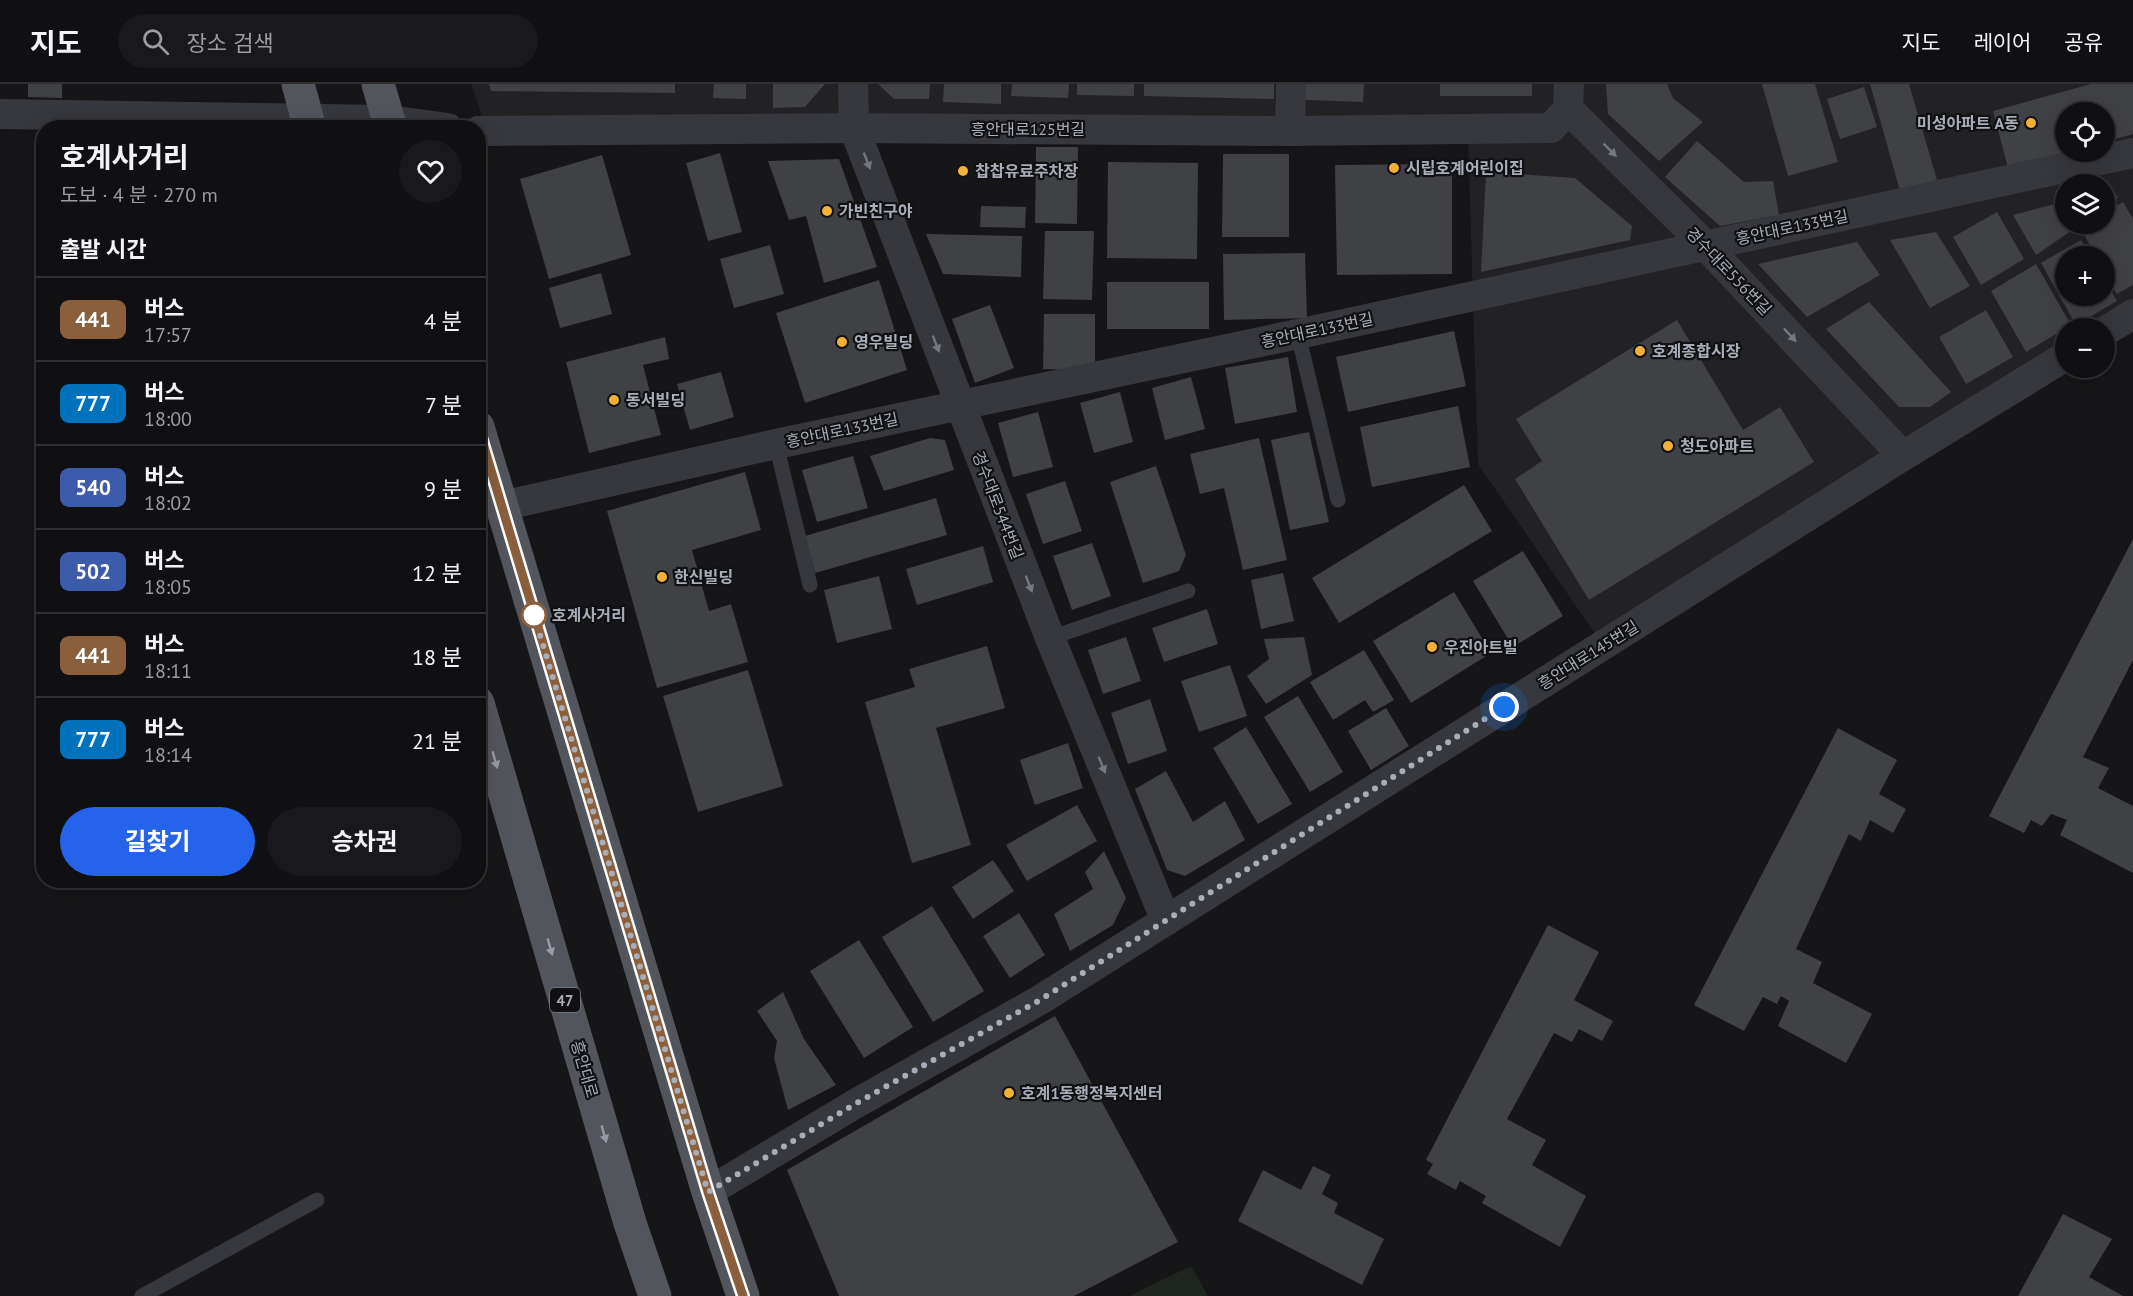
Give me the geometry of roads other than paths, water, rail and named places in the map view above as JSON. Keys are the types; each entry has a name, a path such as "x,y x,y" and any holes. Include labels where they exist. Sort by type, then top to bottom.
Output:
{"main road":[{"path":"298,84 308,120"},
{"path":"378,84 389,120"},
{"path":"486,453 708,1192 743,1296"},
{"name":"흥안대로","path":"486,730 630,1223 655,1296"}],"street":[{"name":"경수대로544번길","path":"853,84 854,128 1050,638 1166,921"},
{"path":"1290,131 1292,84"},
{"name":"흥안대로125번길","path":"486,131 854,128 1290,131 1551,128 1568,97"},
{"name":"경수대로556번길","path":"1568,97 1903,456"},
{"path":"0,114 206,120"},
{"name":"흥안대로133번길","path":"502,506 776,444 1298,334 2133,153"},
{"path":"2115,325 2133,314"},
{"name":"흥안대로145번길","path":"708,1192 855,1104 1040,1000 1903,456 2055,363"}],"lane":[{"path":"1298,334 1338,500"},
{"path":"776,444 810,585"},
{"path":"1050,638 1188,591"},
{"path":"142,1296 317,1200"}],"place":[{"name":"미성아파트 A동","path":"2031,123"},
{"name":"시립호계어린이집","path":"1394,168"},
{"name":"찹찹유료주차장","path":"963,171"},
{"name":"가빈친구야","path":"827,211"},
{"name":"영우빌딩","path":"842,342"},
{"name":"호계종합시장","path":"1640,351"},
{"name":"동서빌딩","path":"614,400"},
{"name":"청도아파트","path":"1668,446"},
{"name":"한신빌딩","path":"662,577"},
{"name":"호계사거리","path":"534,615"},
{"name":"우진아트빌","path":"1432,647"},
{"name":"호계1동행정복지센터","path":"1009,1093"}]}
